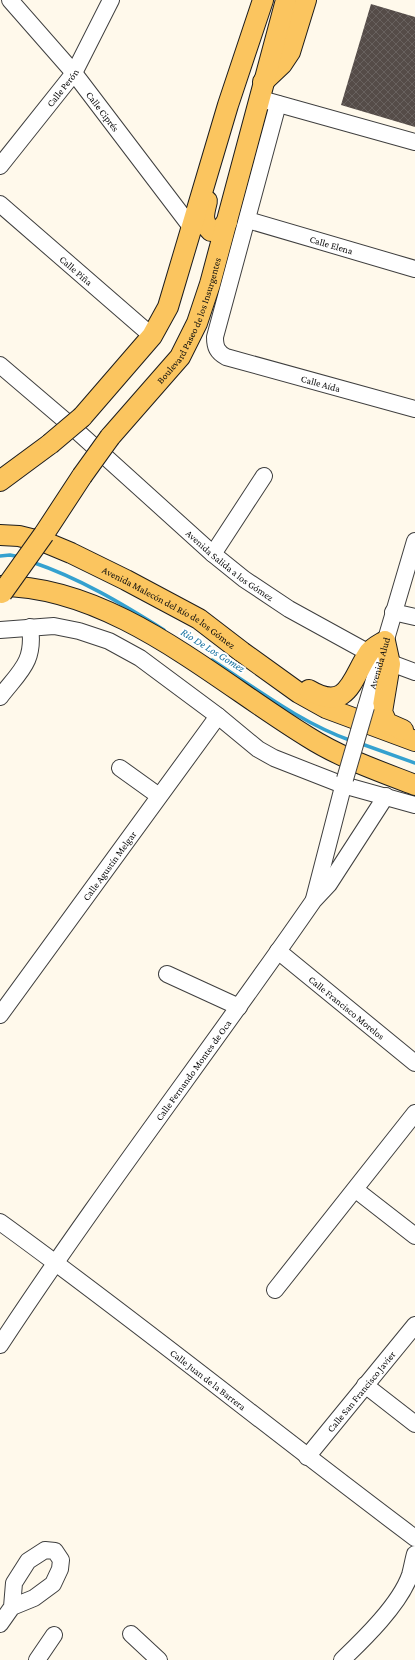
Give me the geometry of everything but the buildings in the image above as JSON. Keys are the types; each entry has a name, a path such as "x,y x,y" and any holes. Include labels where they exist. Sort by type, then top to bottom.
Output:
{"main road":[{"path":"0,481 50,444 75,420 152,336 168,307 228,105 263,0"},
{"name":"Boulevard Paseo de los Insurgentes","path":"0,594 44,534 82,476 110,437 180,357 189,342 210,284 286,0"},
{"path":"261,90 290,52 306,0"},
{"path":"227,222 219,231 211,231 205,226 204,215 225,132 228,105"},
{"name":"Avenida Malecón del Río de los Gómez","path":"0,535 19,536 47,543 126,580 199,619 242,652 299,692 326,708 415,741"},
{"path":"0,594 24,588 61,595 113,614 174,648 307,737 330,750 415,785"},
{"path":"199,619 240,641 310,691 323,696 335,696 351,687 381,654"},
{"path":"381,654 382,704 384,717 390,725 415,732"}],"street":[{"name":"Calle Ciprés","path":"10,0 74,73 191,227"},
{"name":"Calle Perón","path":"0,166 74,73 111,0"},
{"path":"261,90 278,104 415,142"},
{"path":"248,220 278,104"},
{"name":"Calle Piña","path":"0,204 152,336"},
{"name":"Calle Elena","path":"248,220 415,269"},
{"name":"Calle Aída","path":"248,220 216,337 215,346 219,353 226,357 415,409"},
{"name":"Avenida Salida a los Gómez","path":"0,365 75,420 213,554 276,601 415,672"},
{"path":"213,554 264,476"},
{"name":"Avenida Alud","path":"314,900 344,782 415,541"},
{"path":"393,612 415,617"},
{"path":"0,630 54,626 79,630 126,649 218,716 258,749 274,758 415,805"},
{"path":"0,697 28,659 31,646 30,627"},
{"name":"Calle Agustín Melgar","path":"0,1015 218,716"},
{"path":"120,768 159,796"},
{"name":"Calle Fernando Montes de Oca","path":"0,1345 55,1262 314,900 329,884 386,796"},
{"name":"Calle Francisco Morelos","path":"278,951 415,1063"},
{"path":"168,974 238,1007"},
{"path":"275,1290 356,1190 415,1113"},
{"path":"356,1190 412,1227"},
{"name":"Calle Juan de la Barrera","path":"0,1222 55,1262 307,1457 415,1538"},
{"name":"Calle San Francisco Javier","path":"307,1457 414,1327"},
{"path":"365,1385 415,1424"},
{"path":"342,1660 370,1632 397,1598 409,1576 415,1554"},
{"path":"0,1624 12,1607"},
{"path":"131,1634 159,1660"},
{"path":"37,1660 54,1635"}],"waterway":[{"name":"Rio De Los Gomez","path":"0,556 10,555 20,557"},
{"name":"Rio De Los Gomez","path":"32,562 83,583 132,610 164,630"},
{"name":"Rio De Los Gomez","path":"212,660 297,715 333,734 352,741"},
{"name":"Rio De Los Gomez","path":"359,743 415,763"}]}
